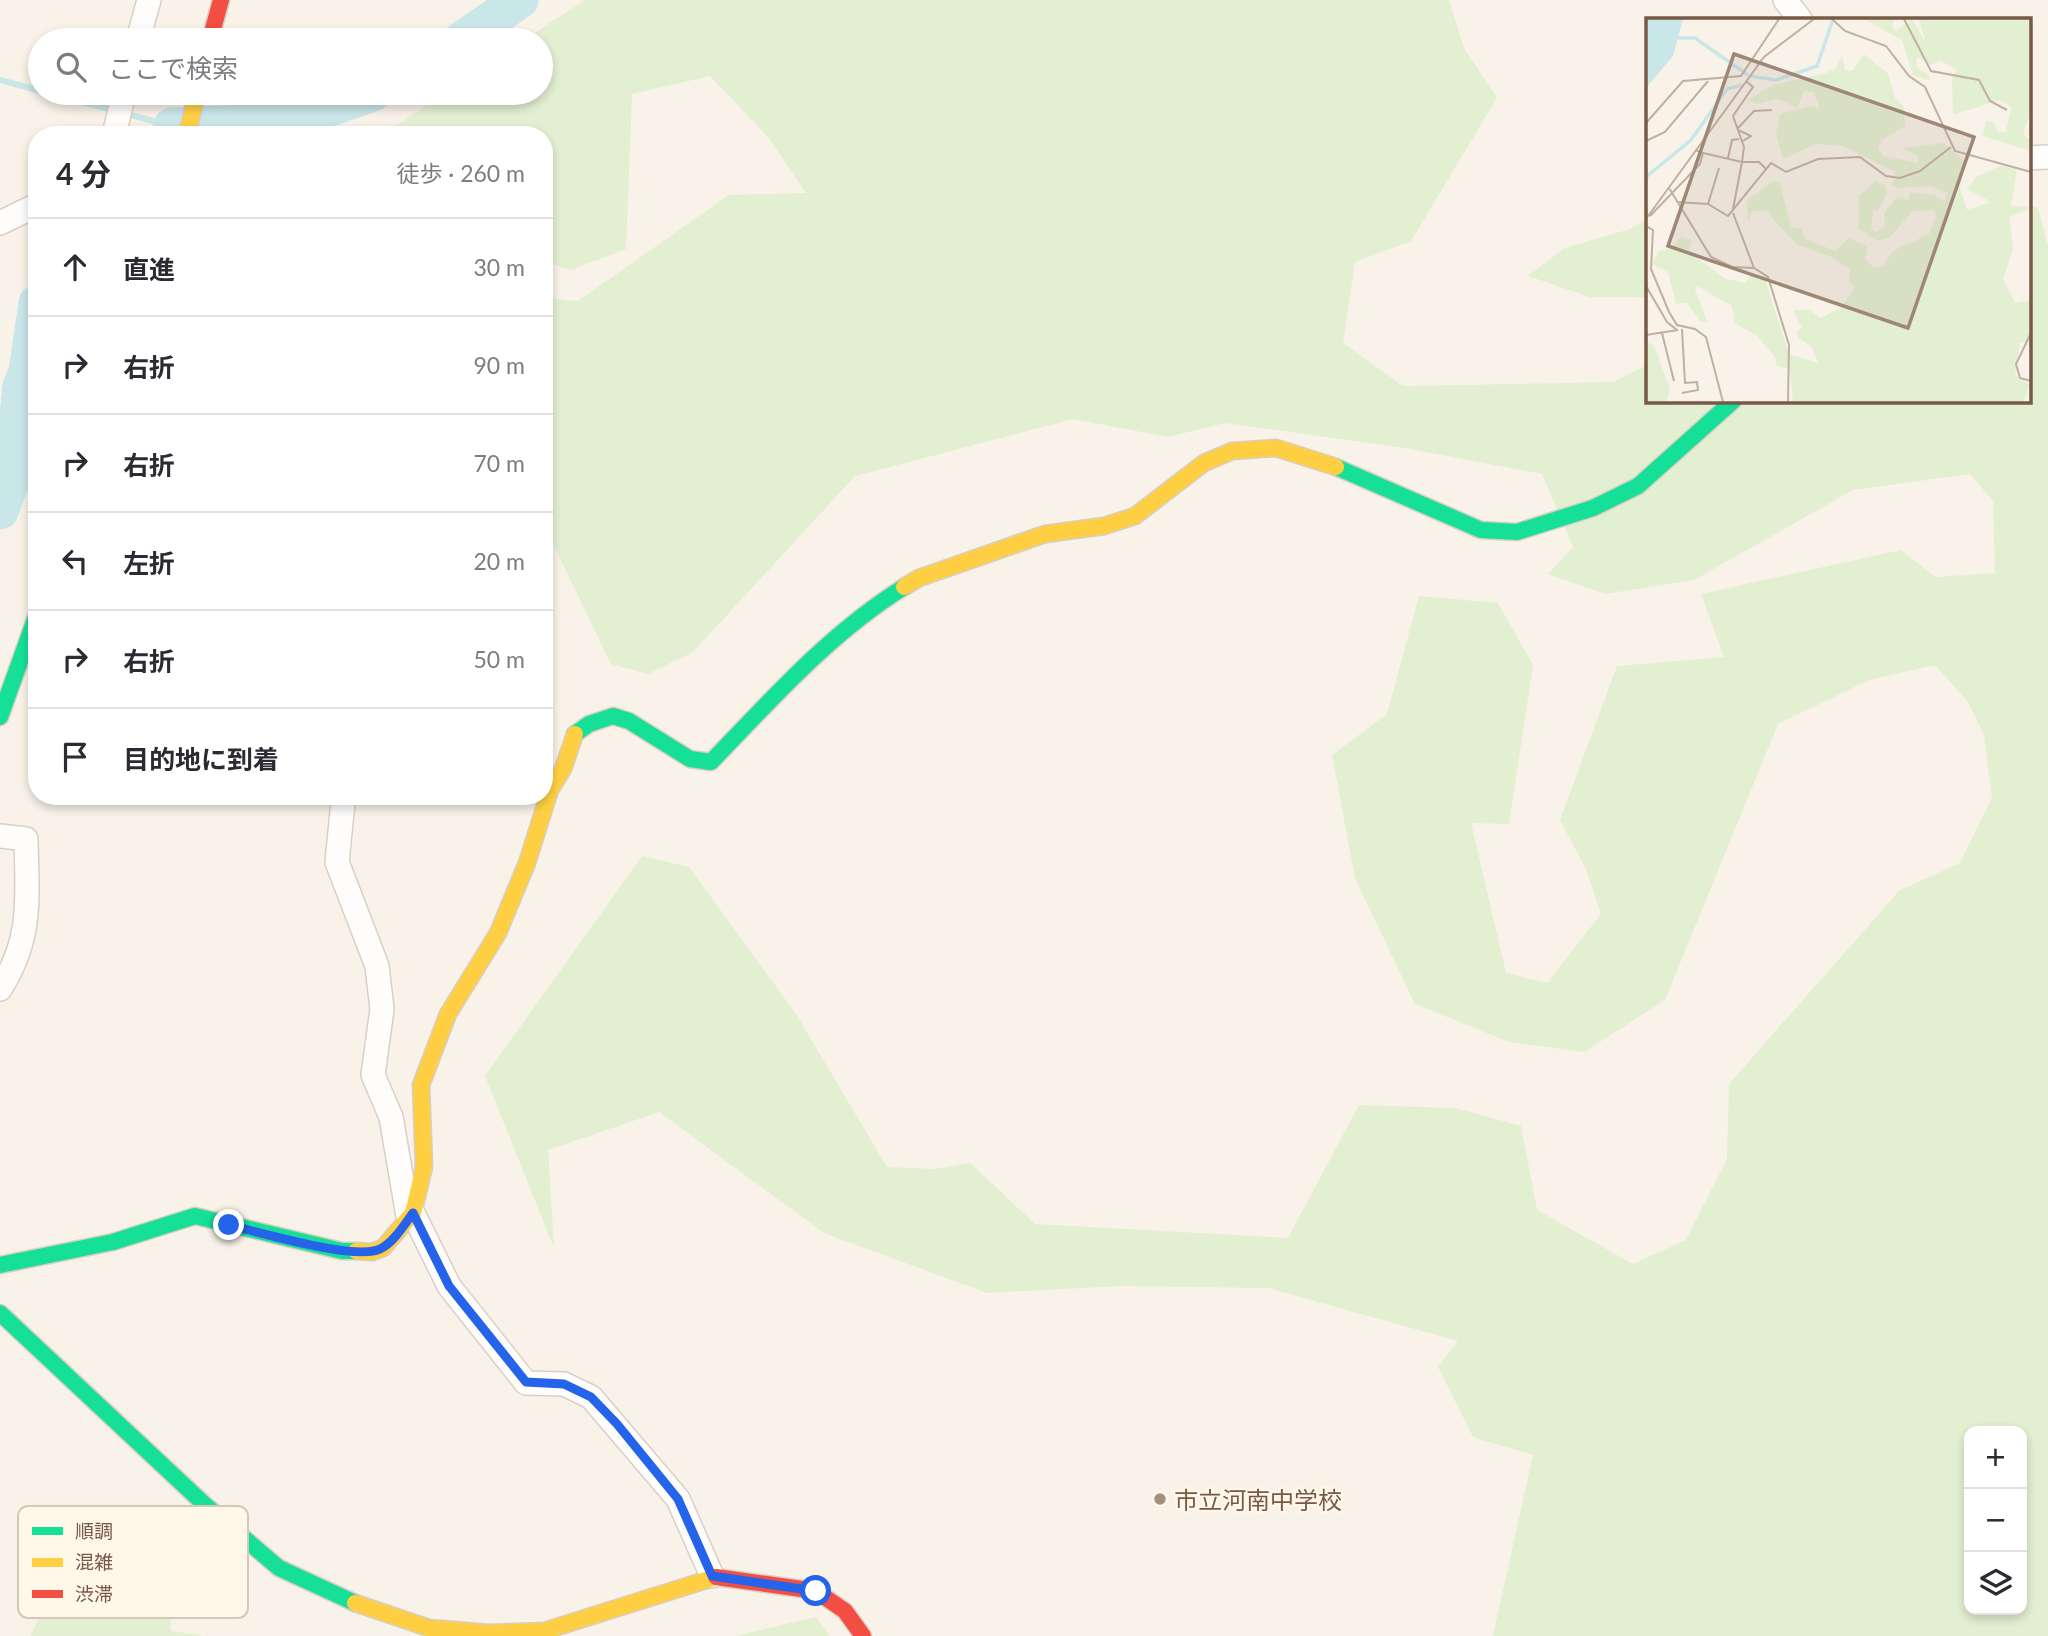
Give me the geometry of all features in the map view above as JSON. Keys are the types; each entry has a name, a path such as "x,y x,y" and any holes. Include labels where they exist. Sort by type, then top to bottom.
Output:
{"street":[{"path":"141,28 149,0"},
{"path":"213,28 221,0"},
{"path":"1785,0 1799,18"},
{"path":"116,126 121,105"},
{"path":"189,126 194,105"},
{"path":"2030,158 2048,157"},
{"path":"0,223 28,209"},
{"path":"553,782 563,769 572,736 589,724 613,716 629,720 690,760 711,762 820,649 868,610 919,578 1045,534 1104,526 1135,516 1203,463 1232,451 1276,449 1320,460 1481,530 1517,532 1592,508 1638,486 1732,402"},
{"path":"0,717 28,639"},
{"path":"349,805 337,862 377,965 382,1009 373,1076 391,1117 411,1216 449,1286 526,1382 564,1384 591,1397 617,1424 678,1499 712,1576"},
{"path":"0,1265 113,1242 195,1216 342,1251 372,1252 383,1248 411,1216 424,1167 421,1085 448,1014 498,933 527,863 543,805"},
{"path":"0,836 26,839 27,926 10,974 0,989"},
{"path":"0,1313 206,1506"},
{"path":"248,1542 279,1568 360,1605 429,1628 489,1633 544,1631 712,1576 816,1591 845,1611 863,1636"}],"green space":[{"path":"585,0 1449,0 1464,48 1497,98 1411,241 1355,262 1343,343 1403,386 1613,382 1646,366 1646,402 2030,402 2030,205 2038,208 2048,246 2048,1636 1493,1636 1533,1455 1473,1437 1438,1367 1458,1341 1268,1288 1120,1286 987,1293 824,1233 659,1112 548,1150 554,1248 485,1076 642,856 689,867 796,1014 887,1167 935,1169 970,1163 1035,1224 1288,1238 1359,1105 1455,1108 1521,1126 1537,1210 1633,1264 1686,1240 1727,1159 1729,1084 1899,891 1960,863 1992,798 1984,735 1968,702 1935,665 1869,680 1778,724 1665,1000 1584,1052 1509,1042 1415,1004 1355,878 1332,755 1387,714 1419,596 1498,603 1533,665 1509,824 1471,823 1506,973 1547,983 1601,914 1586,869 1560,820 1617,666 1724,657 1701,594 1901,550 1935,577 1995,573 1993,501 1970,474 1853,490 1694,580 1605,594 1548,574 1573,547 1542,474 1405,448 1225,423 1168,437 1073,419 855,476 693,652 648,674 611,664 553,544 553,299 578,301 729,195 806,193 769,138 710,76 632,94 626,249 571,270 553,264 553,126 396,126 427,105 553,105 553,28 542,28"},
{"path":"1646,220 1646,297 1590,297 1528,276 1565,248 1630,229"},
{"path":"816,1617 830,1636 736,1636"},
{"path":"39,1618 171,1618 171,1631 205,1636 31,1636"}],"waterway":[{"path":"479,28 520,0"},
{"path":"0,80 28,88"},
{"path":"93,105 172,126"},
{"path":"172,126 293,121 339,105"},
{"path":"0,511 11,482 21,386 28,365"}],"traffic: fast":[{"path":"1336,467 1481,530 1517,532 1593,508 1638,486 1732,402"},
{"path":"575,734 589,724 613,716 629,721 690,759 711,762 826,646 904,587"},
{"path":"0,717 28,639"},
{"path":"0,1265 113,1242 195,1216 342,1251 356,1251"},
{"path":"0,1313 206,1506"},
{"path":"248,1542 279,1568 355,1603"}],"traffic: slow":[{"path":"189,126 194,105"},
{"path":"904,587 919,578 1045,534 1104,526 1135,516 1204,463 1232,451 1276,448 1336,467"},
{"path":"553,785 563,769 575,734"},
{"path":"356,1251 372,1252 383,1248 413,1213 424,1167 421,1085 448,1014 498,933 527,863 545,805"},
{"path":"355,1603 429,1628 489,1633 544,1631 716,1577"}],"traffic: jam":[{"path":"213,28 221,0"},
{"path":"716,1577 816,1591 845,1611 863,1636"}],"place":[{"name":"市立河南中学校","path":"1160,1499"}],"route":[{"path":"229,1225 342,1251 372,1252 383,1248 413,1213 449,1286 526,1382 564,1384 591,1397 617,1424 678,1499 712,1576 816,1591"}]}
